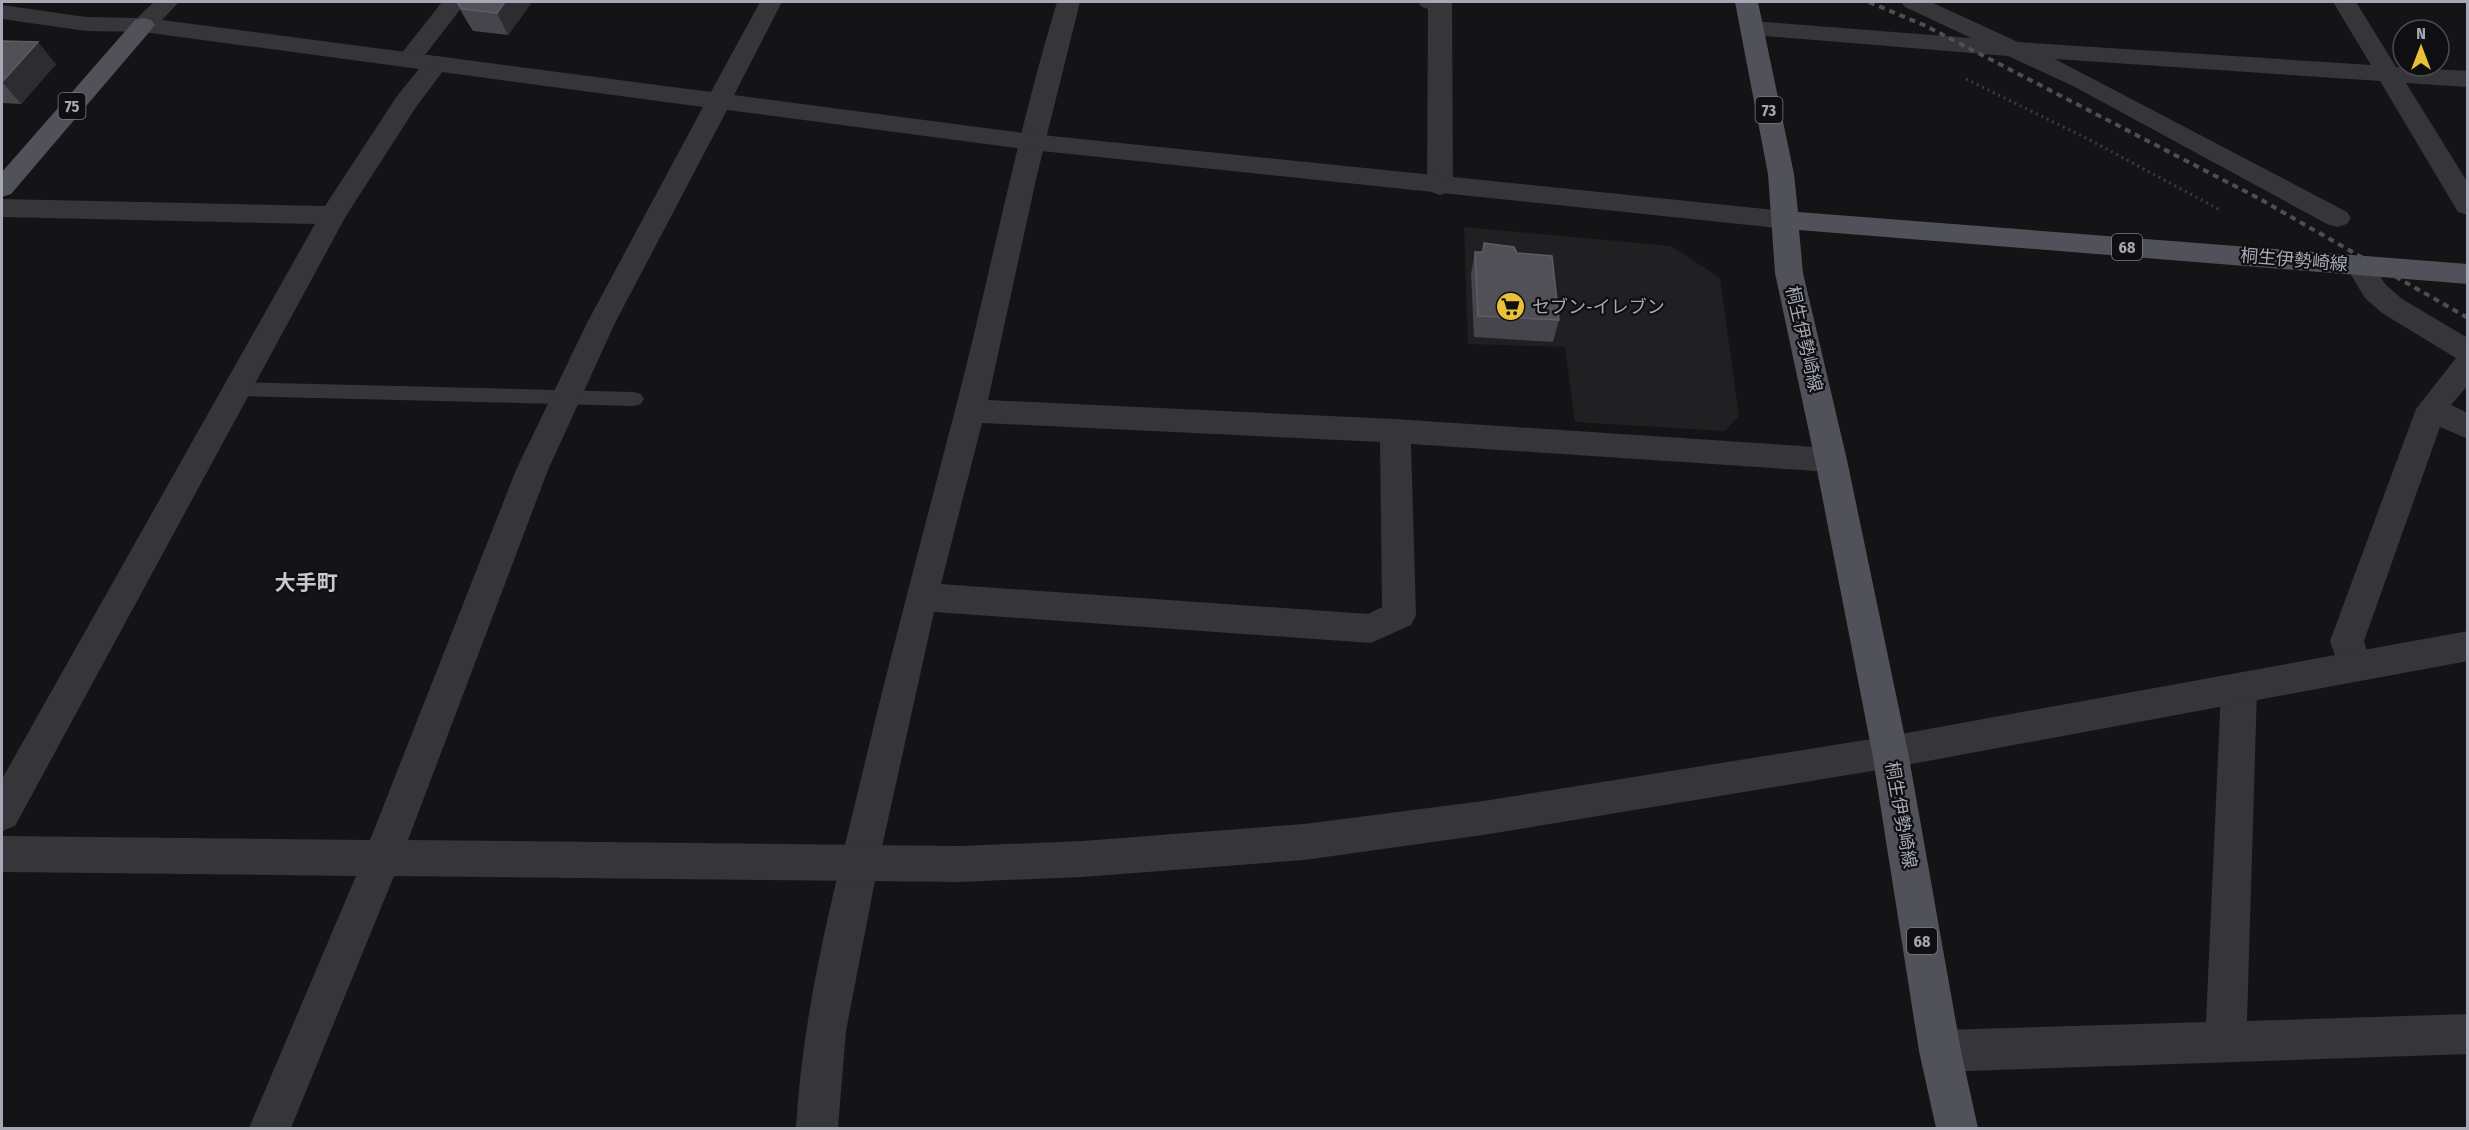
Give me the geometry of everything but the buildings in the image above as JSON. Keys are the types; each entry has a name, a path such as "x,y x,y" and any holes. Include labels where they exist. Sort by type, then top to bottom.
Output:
{"main road":[{"name":"73","path":"1746,2 1781,174 1786,220"},
{"name":"75","path":"2,188 143,25"},
{"name":"桐生伊勢崎線","path":"1957,1128 1940,1051 1890,752 1831,460 1789,273 1786,220 2468,274"}],"street":[{"path":"143,25 167,2"},
{"path":"2,814 333,215 406,102 423,61 454,2"},
{"path":"270,1128 382,858 512,517 566,396 771,2"},
{"path":"817,1128 826,1031 859,865 921,597 970,411 1032,142 1068,2"},
{"path":"1437,2 1440,186"},
{"path":"1913,2 2016,49 2102,92 2337,218"},
{"path":"2345,2 2468,206"},
{"path":"2,12 86,24 143,25 1032,142 1786,220"},
{"path":"1753,28 2016,49 2468,79"},
{"path":"2,208 333,215"},
{"path":"2359,265 2375,291 2392,306 2468,352"},
{"path":"2354,665 2347,641 2431,409 2468,364"},
{"path":"2431,409 2468,428"},
{"path":"970,411 1395,431 1831,460"},
{"path":"921,597 1371,629 1399,615 1395,431"},
{"path":"2,854 859,865 1082,859 1304,842 1483,818 1890,752 2239,690 2354,665 2468,646"},
{"path":"2226,1042 2239,690"},
{"path":"1940,1051 2468,1034"}],"lane":[{"path":"239,388 634,399"}],"path":[{"path":"1956,75 2088,139 2222,212"}],"shaded area":[{"path":"1464,227 1671,246 1720,278 1739,416 1725,431 1575,422 1565,347 1468,344"}],"railway":[{"path":"1869,2 1926,26 2258,198 2468,318"}],"place":[{"name":"セブン-イレブン","path":"1511,307"}],"district":[{"name":"大手町","path":"306,583"}]}
